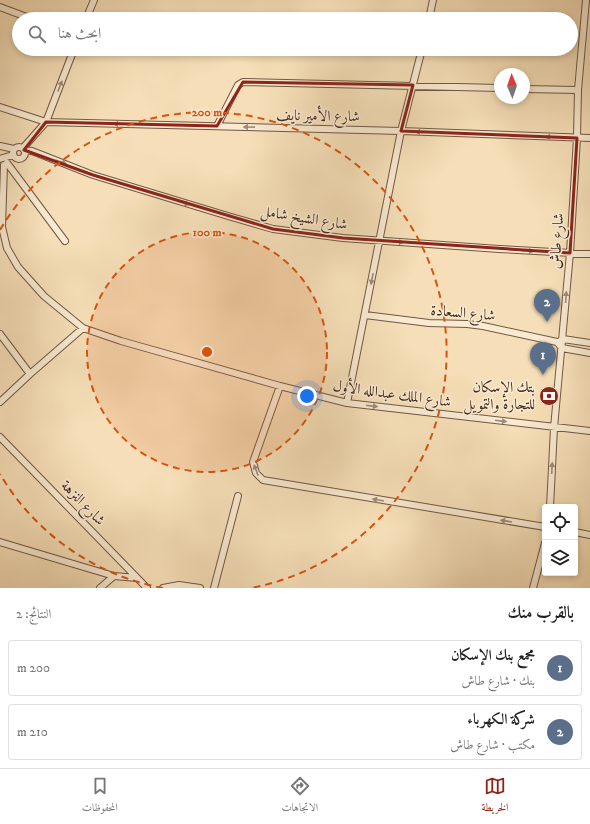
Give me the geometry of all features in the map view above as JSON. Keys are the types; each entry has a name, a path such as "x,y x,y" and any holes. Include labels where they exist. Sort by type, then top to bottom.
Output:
{"street":[{"path":"89,12 94,0"},
{"path":"430,12 433,0"},
{"name":"شارع طاش","path":"550,504 554,428 562,348 560,341 570,253 577,138 578,90 586,0"},
{"path":"0,7 13,12"},
{"path":"0,146 20,159 23,157 25,154 24,149 46,122 71,56"},
{"path":"347,403 401,131 420,56"},
{"path":"217,126 238,85 243,82 494,88"},
{"path":"530,89 578,90"},
{"name":"شارع الأمير نايف","path":"0,107 46,122 401,131 590,138"},
{"path":"24,149 19,146 4,166 65,241"},
{"name":"شارع الشيخ شامل","path":"24,149 93,175 273,229 379,241 499,250 590,254"},
{"path":"0,159 14,154"},
{"name":"شارع الملك عبدالله الأول","path":"4,166 2,227 7,248 18,267 44,296 83,328 121,342 347,403 590,431"},
{"name":"شارع السعادة","path":"365,315 429,323 468,324 560,341 590,343"},
{"path":"0,402 83,328"},
{"path":"0,334 30,374"},
{"path":"562,348 590,353"},
{"path":"280,386 253,462 256,473 263,480 542,526"},
{"name":"شارع النزهة","path":"0,437 147,588"},
{"path":"214,588 238,496"},
{"path":"578,533 590,535"},
{"path":"0,542 114,576 137,578"},
{"path":"533,588 542,554"},
{"path":"100,588 114,576"},
{"path":"163,588 179,585 200,588"}],"highlighted area":[{"path":"243,82 413,85 401,131 577,138 570,253 343,238 273,229 93,175 24,150 46,122 217,126"}],"place":[{"name":"شركة الكهرباء","path":"547,322"},
{"name":"مجمع بنك الإسكان","path":"543,375"},
{"name":"بتك الإسكان للتجارة والتمويل","path":"549,396"}]}
